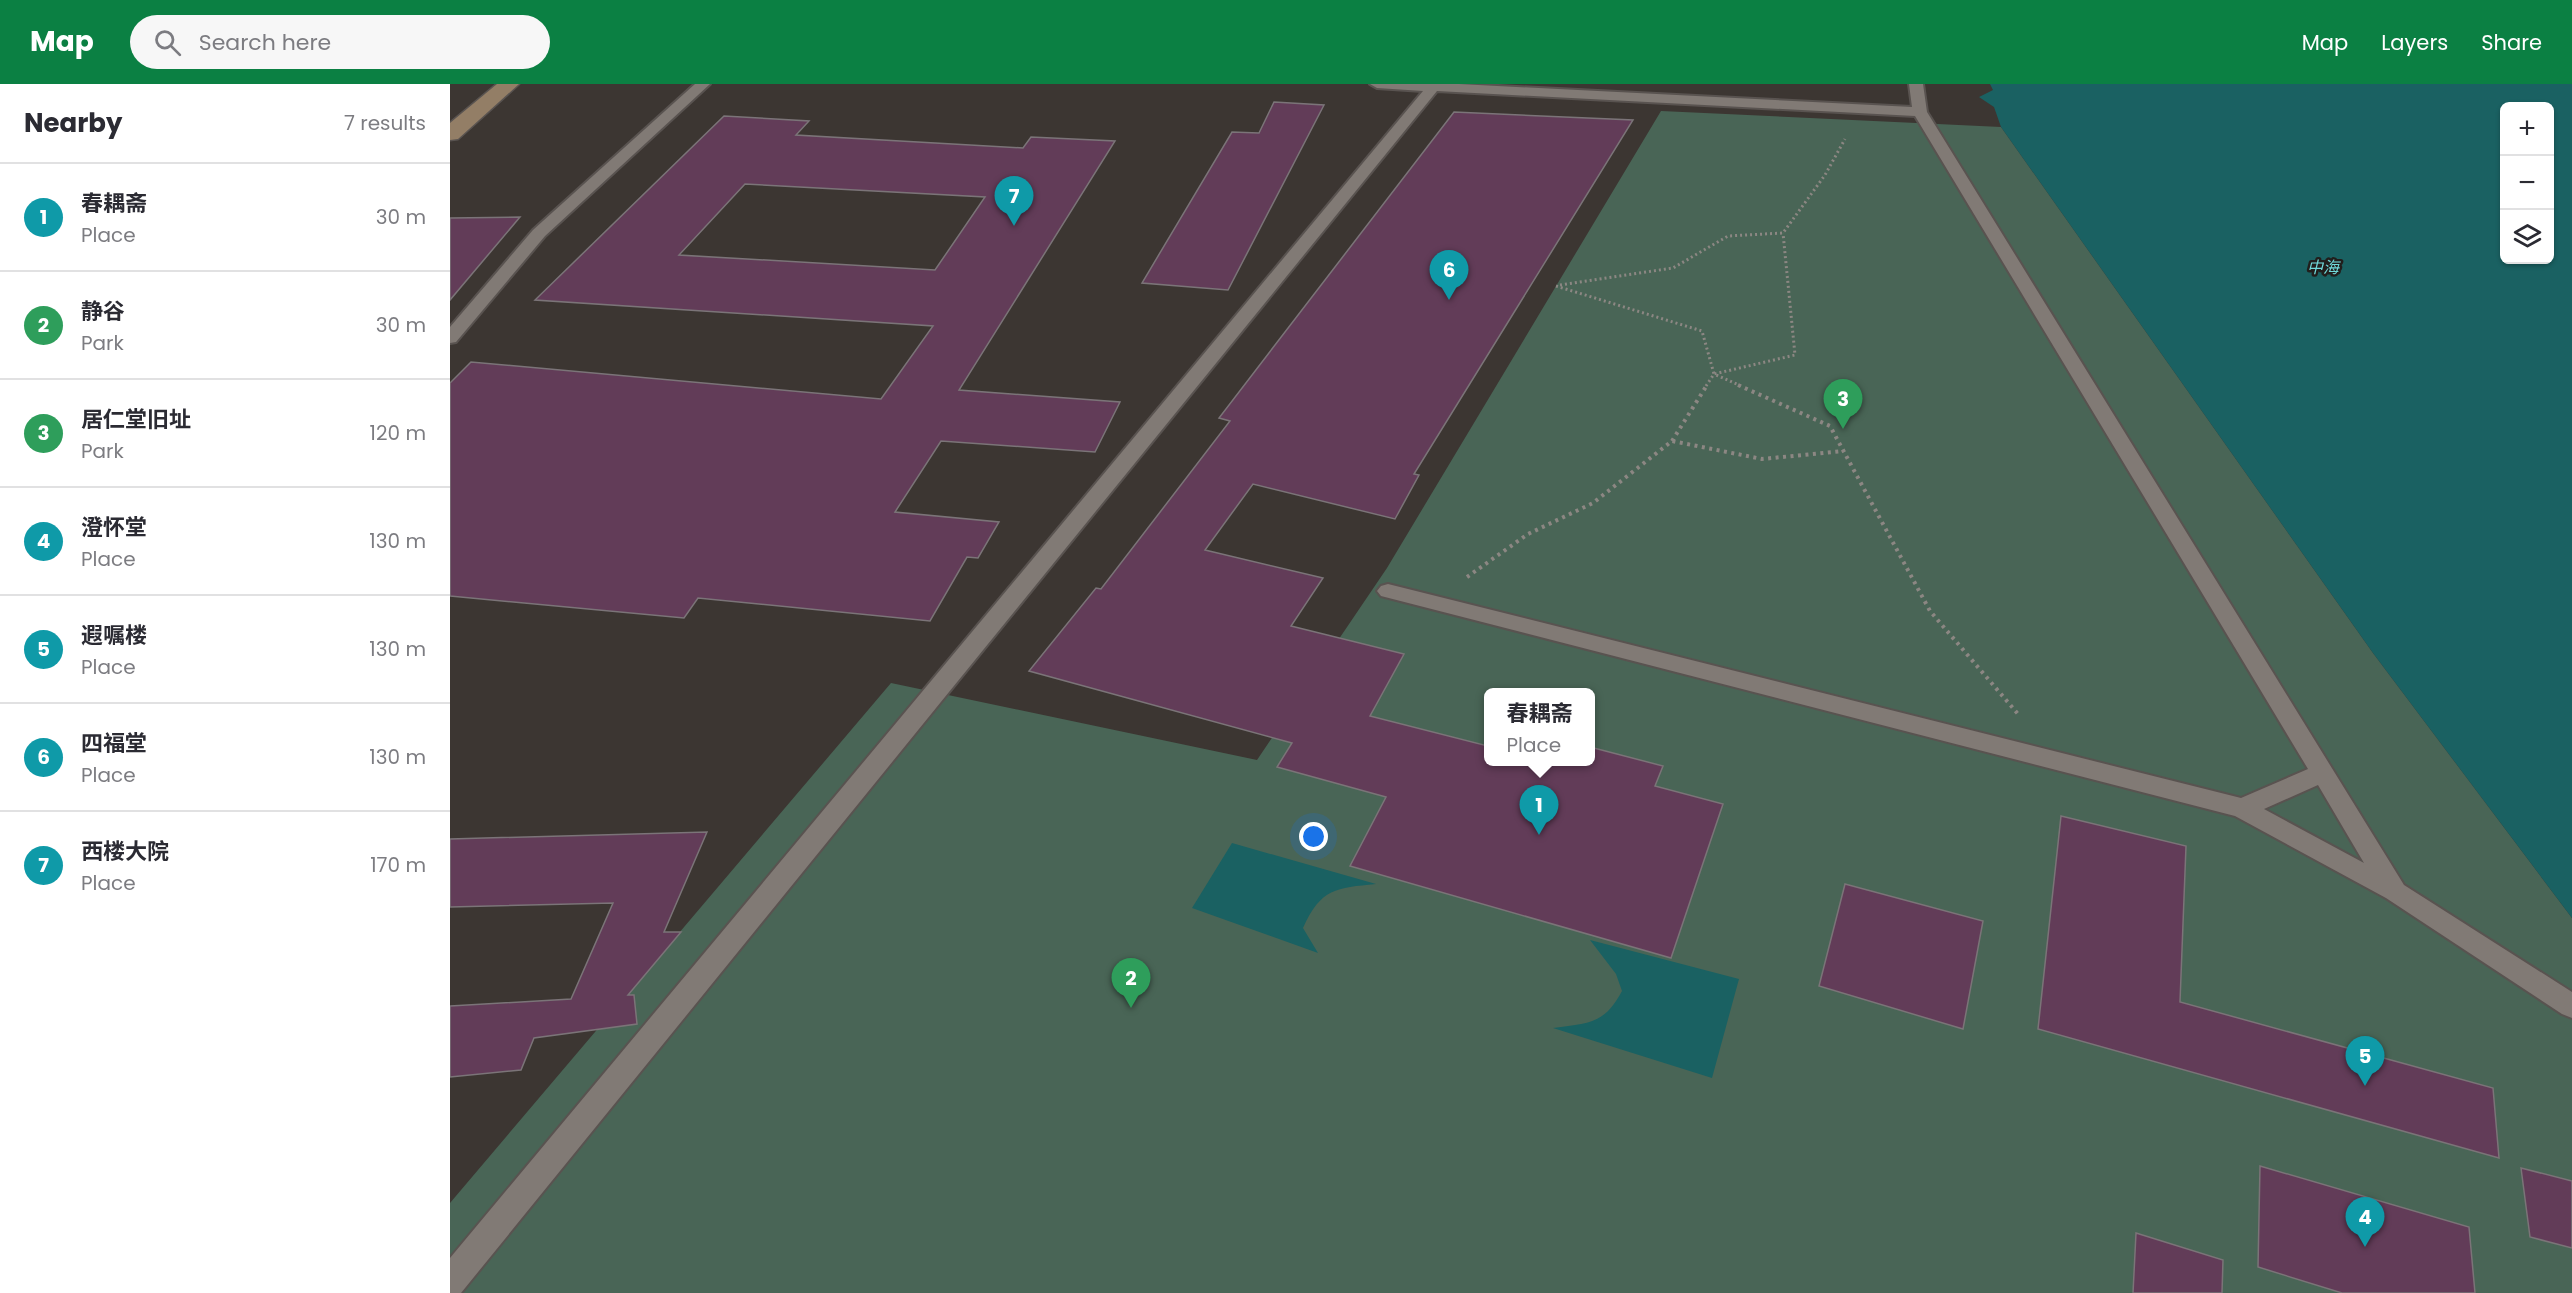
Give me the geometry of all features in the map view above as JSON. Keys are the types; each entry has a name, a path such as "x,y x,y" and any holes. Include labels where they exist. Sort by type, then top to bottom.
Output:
{"main road":[{"path":"450,134 509,84"}],"lane":[{"path":"450,338 539,233 703,84"},
{"path":"1377,84 1532,88 1920,112"},
{"path":"1916,84 1920,112 2395,892"},
{"path":"450,1282 1433,87"},
{"path":"1388,591 2242,808 2395,892 2572,1006"},
{"path":"2242,808 2323,773"}],"path":[{"path":"1432,602 1528,534 1593,503 1672,441 1714,374 1795,355 1782,233 1825,175 1862,109"},
{"path":"1714,374 1702,331 1556,286 1673,268 1728,236 1782,233"},
{"path":"1714,374 1830,426 1930,611 2058,761"},
{"path":"1672,441 1762,459 1843,451"}],"green space":[{"path":"1661,111 2001,127 2373,653 2572,918 2572,1293 450,1293 450,1203 891,683 1257,760 1387,568"}],"water":[{"name":"中海","path":"1990,84 2572,84 2572,918 2373,653 2001,127 1994,107 1979,97 1993,90"},
{"path":"1232,843 1376,884 1331,892 1316,905 1303,928 1318,953 1192,908"},
{"path":"1590,940 1739,979 1712,1078 1553,1028 1594,1020 1609,1010 1622,991 1616,974"}],"building":[{"path":"1274,102 1324,105 1228,290 1142,283 1232,132 1259,133"},
{"path":"1454,112 1633,120 1414,474 1419,475 1395,519 1253,484 1205,550 1323,578 1291,626 1404,654 1370,716 1484,745 1484,766 1595,766 1595,748 1663,766 1655,786 1723,804 1671,958 1350,866 1386,797 1277,767 1292,743 1029,671 1096,588 1101,589 1230,421 1219,418"},
{"path":"724,116 809,121 796,135 1023,148 1031,137 1115,141 959,390 1120,402 1095,452 941,441 895,512 999,522 978,558 967,557 930,621 698,598 684,618 450,596 450,383 471,362 881,399 933,326 535,300","holes":["745,184 985,197 935,270 679,255"]},
{"path":"520,217 450,300 450,218"},
{"path":"2061,816 2186,846 2180,1002 2493,1088 2499,1158 2038,1029"},
{"path":"707,832 664,932 681,932 628,995 634,995 637,1024 534,1038 521,1070 450,1077 450,1006 571,999 613,903 450,907 450,839"},
{"path":"1845,884 1983,921 1963,1029 1819,986"},
{"path":"2260,1166 2469,1227 2475,1293 2342,1293 2258,1267"},
{"path":"2521,1168 2572,1181 2572,1248 2530,1237"},
{"path":"2136,1233 2223,1260 2222,1293 2133,1293"}],"place":[{"name":"西楼大院","path":"1014,226"},
{"name":"四福堂","path":"1449,300"},
{"name":"居仁堂旧址","path":"1843,429"},
{"name":"春耦斋","path":"1539,835"},
{"name":"静谷","path":"1131,1008"},
{"name":"遐嘱楼","path":"2365,1086"},
{"name":"澄怀堂","path":"2365,1247"}]}
